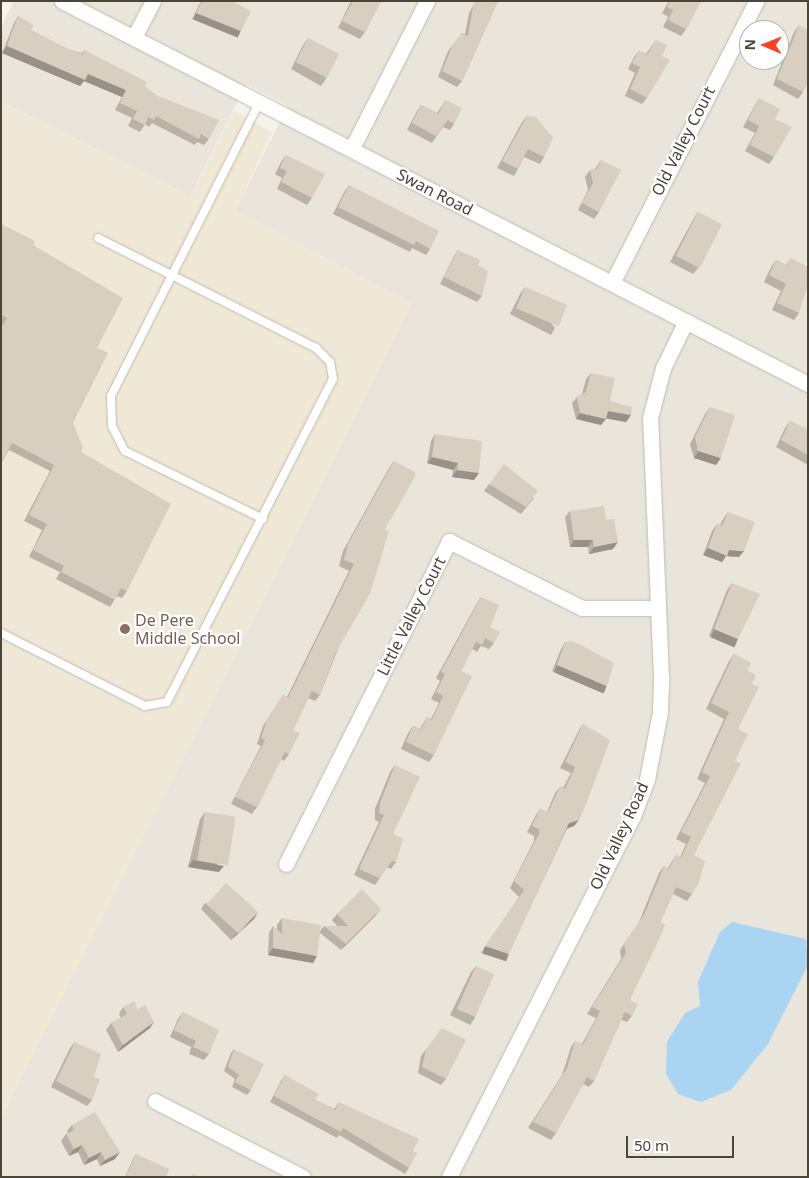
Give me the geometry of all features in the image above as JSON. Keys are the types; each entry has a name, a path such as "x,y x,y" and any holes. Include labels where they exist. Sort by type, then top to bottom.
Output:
{"street":[{"name":"Swan Road","path":"62,1 352,148 808,384"},
{"path":"134,37 153,1"},
{"path":"352,148 427,1"},
{"name":"Old Valley Court","path":"612,283 756,1"},
{"name":"Old Valley Road","path":"449,1177 633,816 647,778 660,712 650,418 663,368 686,321"},
{"name":"Little Valley Court","path":"286,864 448,542 582,608 657,608"},
{"path":"155,1101 294,1175"}],"lane":[{"path":"260,101 112,396 112,426 125,451 263,519"},
{"path":"1,633 145,706 157,707 167,702 263,519 333,379 330,362 316,348 98,238"}],"shaded area":[{"path":"14,1 808,1 808,1177 1,1177 1,1118 412,303 235,211 288,106 246,84 190,196 1,102 1,27"},
{"name":"De Pere Middle School","path":"1,102 190,196 234,110 272,133 235,211 412,303 1,1118"}],"water":[{"path":"732,922 806,939 808,965 768,1044 731,1090 701,1102 678,1094 666,1074 667,1042 685,1013 700,1006 698,982 720,932"}],"building":[{"path":"202,1 231,1 251,11 241,31 196,13"},
{"path":"353,1 381,1 365,32 342,21"},
{"path":"476,1 498,1 462,81 442,71 453,44 462,33 468,36 473,6"},
{"path":"670,1 701,1 686,29 668,20 673,10 667,7"},
{"path":"18,16 34,25 31,30 67,49 83,54 84,50 147,82 145,87 158,96 219,120 209,139 201,134 199,139 156,116 154,120 148,117 145,125 133,119 137,111 120,103 126,90 88,74 85,80 7,46"},
{"path":"799,25 808,30 808,84 803,92 777,79 781,70 789,70 789,50"},
{"path":"308,38 339,54 327,78 296,62"},
{"path":"656,40 667,45 662,56 670,60 647,98 630,89 640,67 632,63 639,51 647,55"},
{"path":"759,98 780,109 775,119 792,127 774,157 750,145 759,126 748,120"},
{"path":"446,100 462,108 454,124 448,120 436,136 412,123 421,105 438,114"},
{"path":"527,116 536,117 553,138 544,157 528,149 518,169 502,161"},
{"path":"286,155 325,174 312,198 281,182 287,171 280,168"},
{"path":"601,160 621,170 599,212 582,203 593,183 590,170 597,169"},
{"path":"349,185 439,231 430,249 416,241 414,245 338,207"},
{"path":"698,212 722,224 700,268 676,256"},
{"name":"De Pere Middle School","path":"1,224 35,241 33,245 123,298 97,348 108,353 73,423 83,447 81,452 171,504 127,591 121,588 115,600 61,572 64,566 33,550 47,524 29,515 54,465 12,443 1,464 1,328 7,318 1,315"},
{"path":"458,250 480,260 478,265 488,271 482,296 444,277"},
{"path":"791,258 808,267 808,284 799,313 777,303 786,284 769,275 776,260 787,265"},
{"path":"525,287 567,305 558,326 516,308"},
{"path":"591,373 615,378 610,401 632,407 631,415 608,411 606,419 580,413 577,397 586,392"},
{"path":"710,407 735,415 721,458 698,451 695,437"},
{"path":"790,421 808,430 808,455 781,440"},
{"path":"435,434 482,441 479,473 457,470 458,463 432,457"},
{"path":"394,461 415,472 415,477 385,529 389,531 370,594 336,652 320,695 312,691 293,730 300,733 289,754 285,752 257,807 235,797 265,740 261,738 267,720 283,695 288,698 354,564 344,560 348,544"},
{"path":"504,464 538,491 526,507 489,484"},
{"path":"604,506 606,520 614,519 618,542 594,547 593,540 574,540 570,511"},
{"path":"728,512 755,522 744,551 729,550 727,556 708,548 717,524 722,526"},
{"path":"732,583 760,594 738,639 714,629"},
{"path":"481,597 499,605 490,627 500,632 494,643 485,638 482,645 476,642 461,671 472,676 434,755 406,742 413,726 421,730 427,717 432,720 443,696 436,692 445,674 441,672"},
{"path":"573,641 614,663 607,686 557,665 565,642"},
{"path":"734,654 751,663 747,670 756,675 752,684 759,687 738,729 748,734 735,761 741,763 694,855 705,861 699,882 692,894 676,887 660,922 665,924 663,931 630,1000 638,1004 632,1016 625,1012 594,1081 587,1077 556,1133 533,1122 567,1068 575,1041 583,1045 600,1011 592,1007 626,953 624,943 644,915 664,866 669,869 676,855 681,857 691,837 681,832 710,776 702,772 729,712 711,703"},
{"path":"583,724 610,740 585,807 579,820 569,823 509,954 485,946 524,890 514,881 539,834 539,829 532,826 540,809 548,812 560,787 565,789 575,767 565,762"},
{"path":"395,765 420,777 393,834 403,839 396,862 392,861 379,878 359,869 384,815 379,813 380,803"},
{"path":"205,812 236,817 228,865 197,860"},
{"path":"226,883 258,912 239,933 207,905"},
{"path":"362,889 381,909 346,944 324,926 348,926 337,914"},
{"path":"282,918 321,925 317,956 273,948 273,926 282,934"},
{"path":"476,966 494,974 475,1017 457,1009"},
{"path":"134,1001 138,1009 145,1005 154,1022 123,1045 111,1023 127,1014 123,1007"},
{"path":"183,1012 219,1030 209,1054 193,1047 196,1041 174,1030"},
{"path":"442,1028 466,1040 446,1079 422,1067 426,1049"},
{"path":"75,1042 101,1054 94,1077 100,1079 92,1100 56,1081"},
{"path":"234,1049 264,1064 251,1090 235,1082 239,1075 228,1067"},
{"path":"285,1075 319,1094 315,1100 335,1110 339,1102 419,1139 413,1151 417,1153 409,1168 343,1128 341,1132 274,1096"},
{"path":"95,1112 120,1152 105,1160 101,1152 89,1158 82,1145 74,1149 66,1134 74,1130 72,1125"},
{"path":"136,1154 169,1169 166,1177 126,1176"}],"place":[{"name":"De Pere Middle School","path":"125,629"}]}
